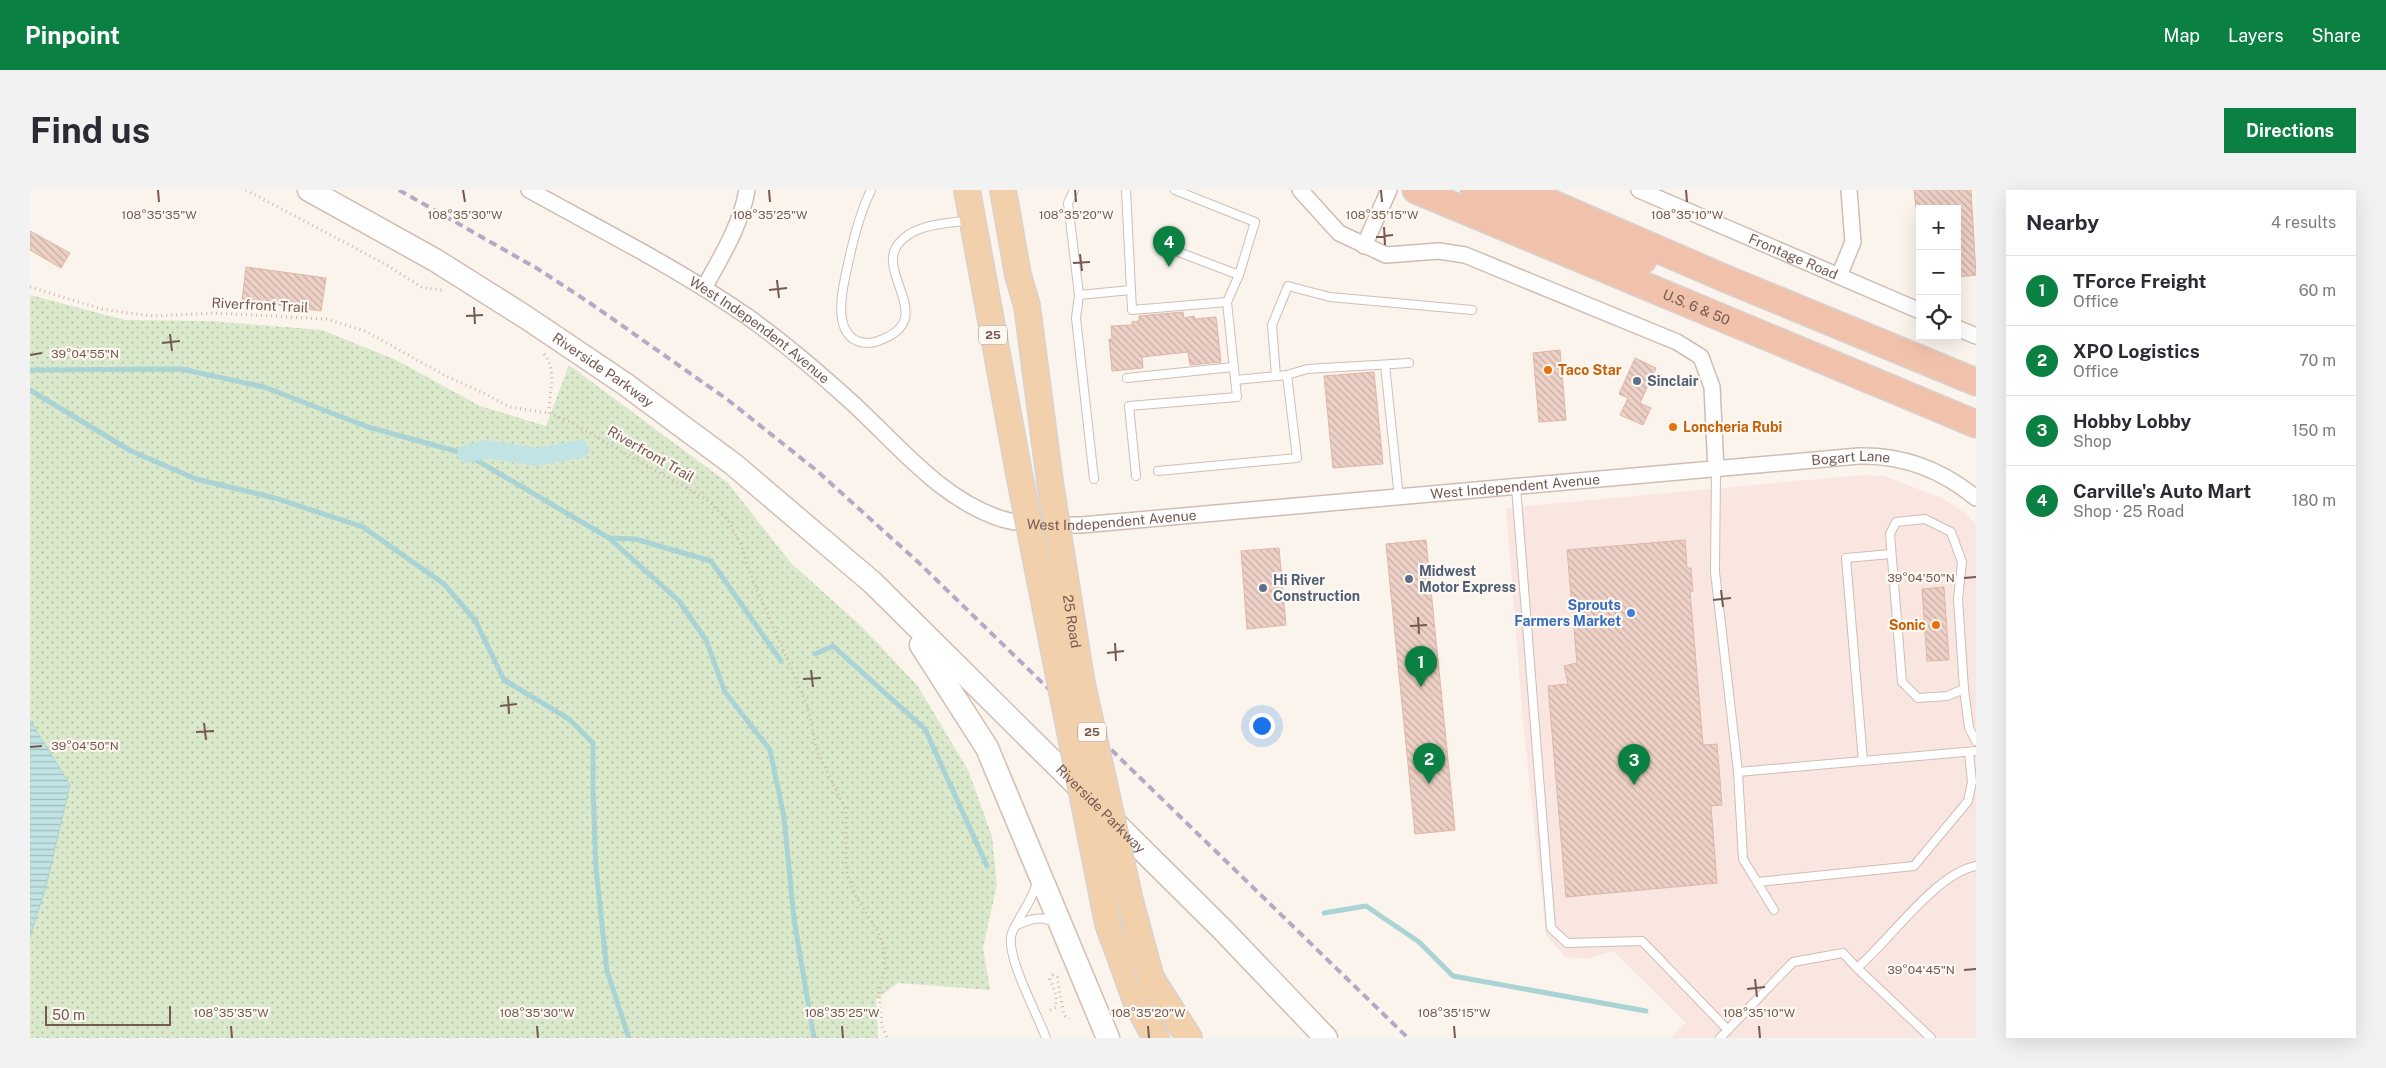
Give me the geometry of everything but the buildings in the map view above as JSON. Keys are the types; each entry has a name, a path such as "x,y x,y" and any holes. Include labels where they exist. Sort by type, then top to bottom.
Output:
{"highway":[{"name":"U.S. 6 & 50","path":"1416,190 1930,403 1976,424"},
{"path":"1474,190 1600,245 1649,262 1724,278"},
{"path":"1521,190 1724,278 1976,382"}],"main road":[{"name":"Riverside Parkway","path":"309,190 435,260 526,318 625,384 733,464 873,583 1223,930 1326,1038"},
{"name":"25 Road","path":"967,190 1020,479 1108,924 1137,1004 1156,1038"},
{"name":"25 Road","path":"1003,190 1018,275 1027,306 1050,482 1081,679 1130,901 1152,978 1180,1027 1189,1038"},
{"name":"Riverside Parkway","path":"873,583 929,656 987,748 1108,1038"}],"street":[{"name":"West Independent Avenue","path":"529,190 704,288 795,353 940,484 978,508 1000,518 1042,525 1081,525 1716,470"},
{"path":"704,288 723,254 740,214 747,190"},
{"path":"1300,190 1338,233 1364,246 1386,255 1439,251 1475,259 1677,342 1701,357 1712,387 1716,470"},
{"path":"1364,246 1389,190"},
{"name":"Frontage Road","path":"1639,190 1916,309"},
{"path":"1839,276 1853,242 1849,190"},
{"path":"1961,330 1976,336"},
{"name":"Bogart Lane","path":"1716,470 1859,456 1883,456 1929,468 1947,477 1976,498"}],"lane":[{"path":"871,190 860,218 842,290 841,308 845,328 850,336 857,340 872,342 887,338 902,325 906,315 906,305 894,268 894,250 899,243 915,231 972,220"},
{"path":"1074,190 1068,203 1079,294 1076,318 1094,479"},
{"path":"1126,190 1132,310 1227,302"},
{"path":"1136,476 1129,406 1237,396 1227,302 1255,222 1175,190"},
{"path":"1160,245 1238,275"},
{"path":"1276,376 1272,325 1288,286 1330,298 1472,310"},
{"path":"1079,294 1131,290"},
{"path":"1235,380 1286,375 1307,370 1409,363"},
{"path":"1385,365 1399,498"},
{"path":"1127,378 1233,367"},
{"path":"1158,471 1297,458 1286,375"},
{"path":"1716,470 1715,572 1738,772 1743,859 1774,910"},
{"path":"1516,487 1551,928 1567,943 1642,941 1728,1030"},
{"path":"1964,689 1947,696 1918,698 1902,682 1890,534 1896,522 1925,519 1951,532 1962,562 1958,599 1964,689 1969,728 1976,740"},
{"path":"1864,761 1846,558 1891,554"},
{"path":"1738,772 1973,751 1972,782 1968,801 1914,866 1757,882"},
{"path":"1857,968 1939,886 1963,869 1976,866"},
{"path":"1037,867 1032,899 1017,925 1011,941 1012,955 1046,1038"},
{"path":"1017,925 1029,919 1043,919 1052,921 1064,929"},
{"path":"1720,1038 1792,962 1843,954 1931,1038"}],"path":[{"path":"246,190 385,264 423,288 442,289 451,294"},
{"name":"Riverfront Trail","path":"30,287 102,309 128,313 153,316 215,312 326,320 365,331 446,376 488,394 510,407 549,414 570,422 706,499 728,520 742,547 748,566 806,705 817,750 846,811 846,870 855,895 878,932 884,946 885,968 879,992 882,1026 886,1038"},
{"path":"541,350 548,359 552,369 549,414"},
{"path":"1050,1010 1056,1007 1056,995 1050,979 1053,975 1057,977 1064,1015 1069,1019"}],"shaded area":[{"path":"1862,475 1884,476 1942,498 1965,513 1976,525 1976,1038 1671,1038 1686,1023 1613,951 1587,959 1565,957 1546,935 1523,722 1506,508"}],"green space":[{"path":"30,295 125,320 210,321 322,330 396,360 480,406 546,426 569,365 728,483 790,562 861,626 917,685 968,770 992,836 997,885 983,948 990,990 898,983 876,999 878,1038 30,1038 30,927 70,785 30,720"}],"water":[{"path":"30,720 70,785 46,886 30,937"}],"waterway":[{"path":"30,370 181,369 264,387 368,427 466,454 609,538 635,539 711,561 781,661"},
{"path":"30,390 131,451 196,479 275,498 363,527 444,584 475,620 504,680 569,719 593,743 596,869 607,971 629,1038"},
{"path":"466,454 487,449 536,457 580,449"},
{"path":"609,538 679,601 706,640 725,692 770,750 784,817 794,919 814,1038"},
{"path":"815,654 833,646 925,729 987,866"},
{"path":"1324,913 1366,906 1419,942 1453,976 1646,1011"}],"railway":[{"path":"399,190 538,269 590,303 728,400 816,470 918,562 1408,1038"}],"place":[{"name":"Carville's Auto Mart","path":"1169,267"},
{"name":"Taco Star","path":"1548,370"},
{"name":"Sinclair","path":"1637,381"},
{"name":"Loncheria Rubi","path":"1673,427"},
{"name":"Midwest Motor Express","path":"1409,579"},
{"name":"Hi River Construction","path":"1263,588"},
{"name":"Sprouts Farmers Market","path":"1631,613"},
{"name":"Sonic","path":"1936,625"},
{"name":"TForce Freight","path":"1421,687"},
{"name":"XPO Logistics","path":"1429,784"},
{"name":"Hobby Lobby","path":"1634,785"}]}
